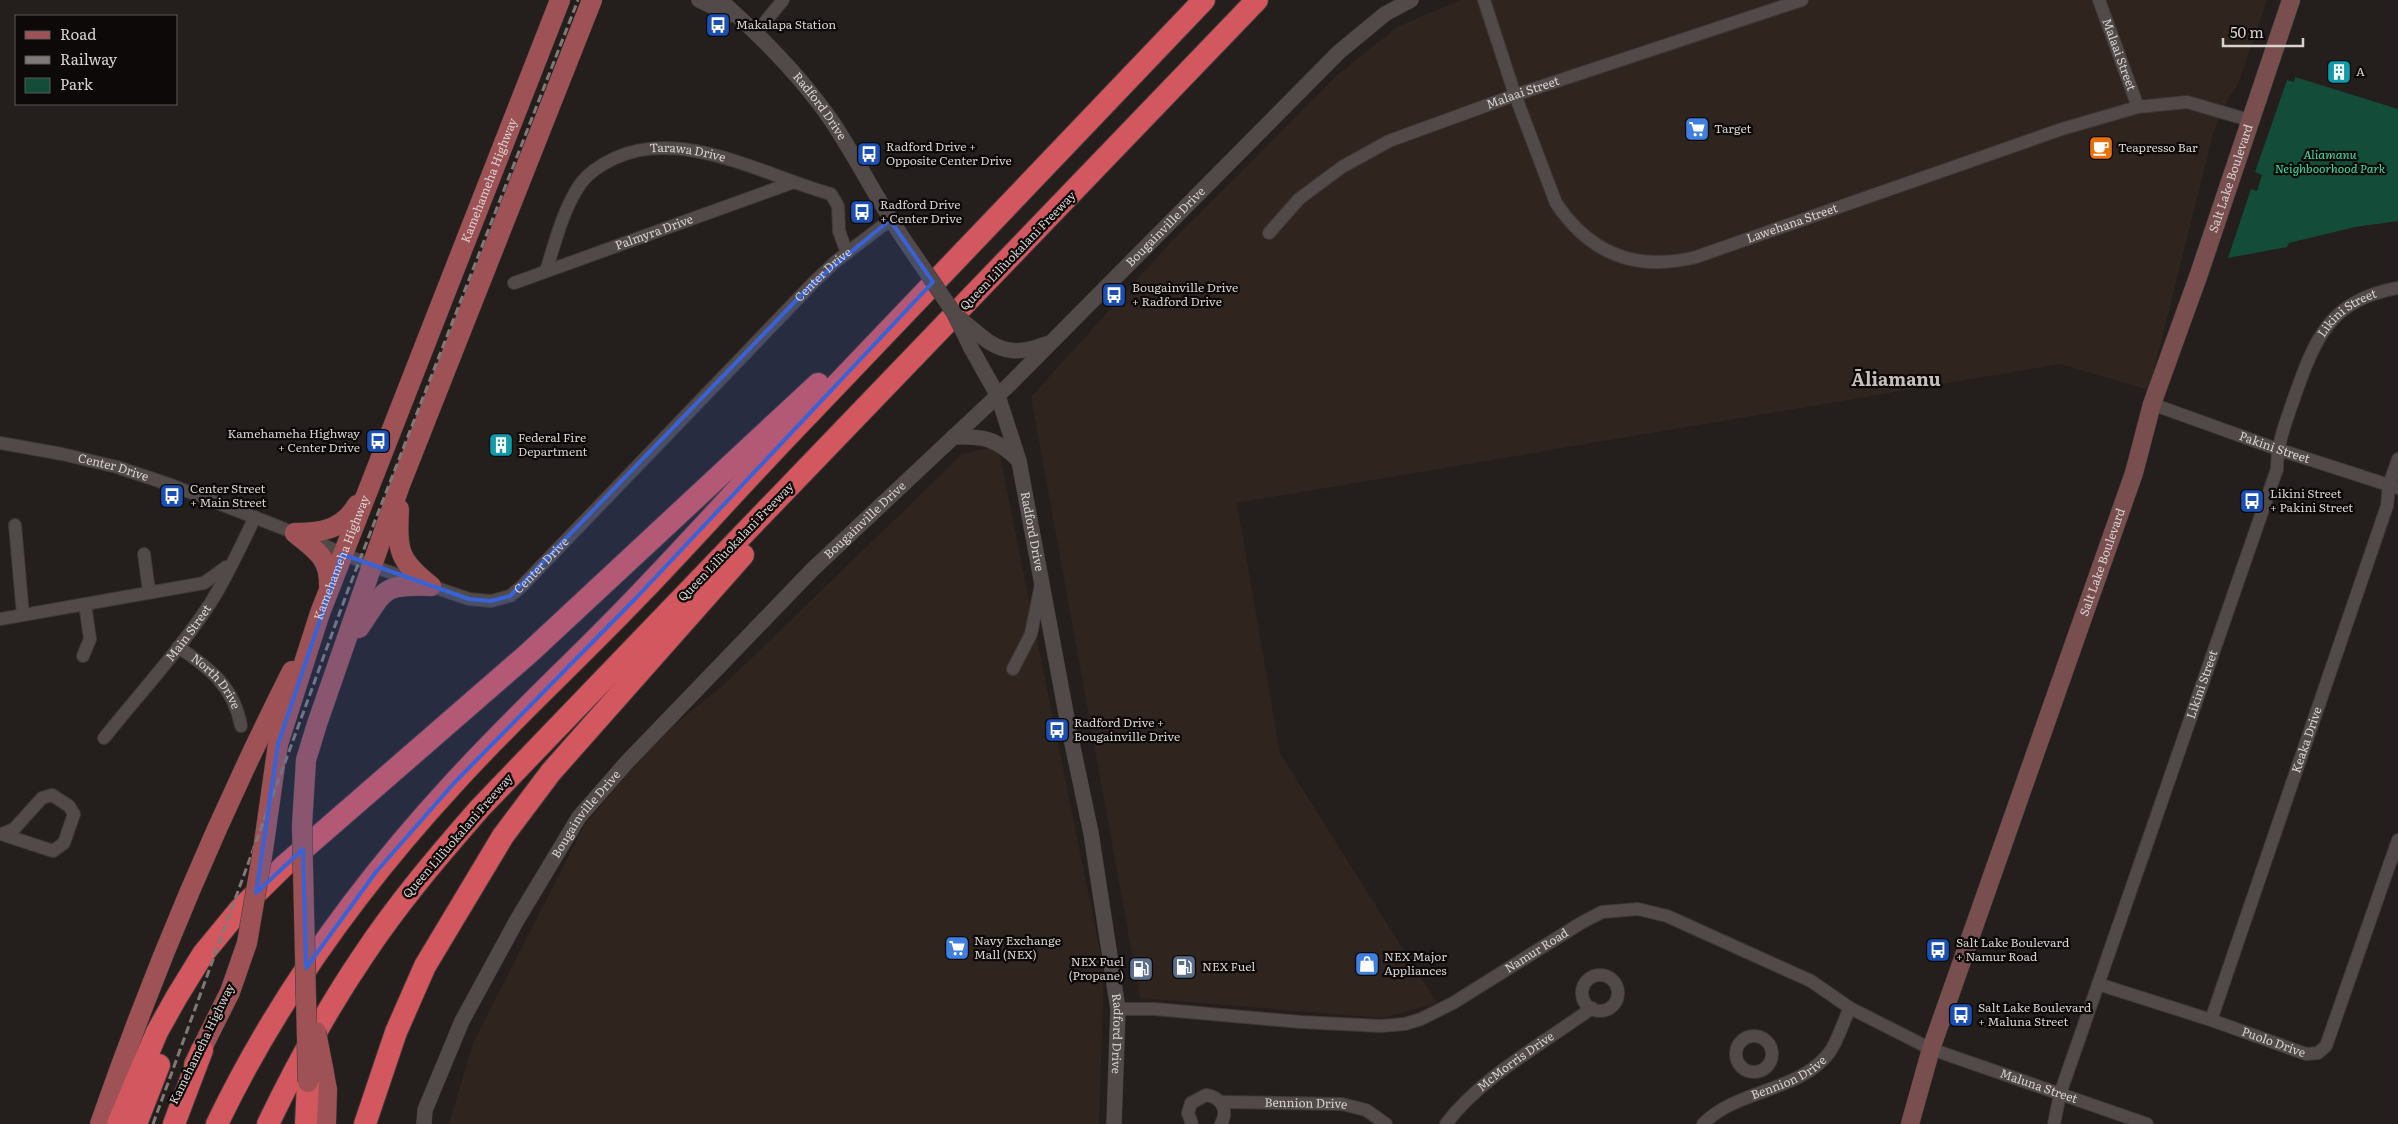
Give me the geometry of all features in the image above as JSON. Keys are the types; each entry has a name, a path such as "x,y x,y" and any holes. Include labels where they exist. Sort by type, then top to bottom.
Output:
{"highway":[{"path":"217,1124 255,1050 300,978 348,910 411,831 455,782 637,597 947,268 1204,0"},
{"name":"Queen Liliʻuokalani Freeway","path":"268,1124 332,1005 363,955 436,858 534,750 927,345 1257,0"},
{"path":"118,1124 157,1032 176,998 203,954 240,909 284,866 529,653 798,402 947,268"},
{"path":"365,1124 396,1032 425,966 460,904 503,836 551,772 927,345"},
{"path":"374,1124 385,1082 411,1009 460,904"},
{"path":"136,1124 192,987 218,948 240,909"},
{"path":"174,1124 202,1050"},
{"path":"309,1115 316,1077"}],"main road":[{"path":"326,1124 327,1090 316,1077 307,983 302,826 306,760 400,485 592,0"},
{"path":"579,32 608,0"},
{"name":"Salt Lake Boulevard","path":"1910,1124 1931,1050 2134,473 2152,404 2199,274 2249,120 2291,0"},
{"name":"Kamehameha Highway","path":"164,1124 170,1108 202,1050 230,992 247,943 278,744 320,613 557,4"},
{"path":"295,533 313,533 335,526 350,518 372,479"},
{"path":"400,485 398,536 402,555 410,569 431,586"},
{"path":"295,533 324,559 330,571 329,589"},
{"path":"342,653 377,599 391,587 431,586"},
{"path":"100,1124 170,934 263,729 320,613"}],"street":[{"name":"Radford Drive","path":"699,0 739,18"},
{"name":"Radford Drive","path":"720,0 768,42 833,123 890,220 976,342 998,396 1019,461 1068,724 1092,833 1118,1009 1114,1124"},
{"path":"756,33 783,0"},
{"name":"Bougainville Drive","path":"424,1124 426,1110 462,1021 517,920 579,817 627,762 813,569 998,396 1339,52 1385,14 1411,0"},
{"name":"Lawehana Street","path":"1484,0 1548,187 1566,218 1592,243 1608,252 1625,258 1660,263 1696,257 2062,129 2138,107 2187,102 2249,120"},
{"name":"Malaai Street","path":"1269,233 1299,199 1342,167 1389,141 1515,94 1802,0"},
{"name":"Malaai Street","path":"2099,0 2138,107"},
{"name":"Tarawa Drive","path":"546,270 564,213 582,182 599,165 630,151 663,148 702,152 831,194 836,200 839,231 847,253"},
{"name":"Palmyra Drive","path":"514,282 794,182"},
{"name":"Center Drive","path":"0,443 62,454 117,467 171,484 372,566 469,599 491,601 510,596 814,282 847,253 890,220"},
{"name":"Likini Street","path":"2054,1124 2060,1094 2278,469 2278,449 2312,348 2322,332 2348,306 2380,291 2398,288"},
{"path":"976,342 1011,352 1024,351 1050,343"},
{"name":"Pakini Street","path":"2152,404 2278,449 2393,486"},
{"path":"953,437 980,436 1008,449 1019,461"},
{"name":"Keaka Drive","path":"2211,1020 2387,506 2398,459"},
{"name":"Main Street","path":"104,738 178,647 211,602 235,559 255,517"},
{"path":"15,525 22,615"},
{"path":"144,554 149,591"},
{"path":"0,619 149,591 204,583 216,576 235,559"},
{"path":"1012,669 1031,634 1042,579"},
{"path":"83,656 90,639 85,604"},
{"name":"North Drive","path":"178,647 205,664 223,681 235,702 241,726"},
{"path":"46,796 58,797 74,812 74,820 64,843 53,851 1,834 14,829 46,796"},
{"name":"Puolo Drive","path":"2098,984 2211,1020 2306,1054 2318,1053 2326,1046 2394,863 2398,840"},
{"name":"Namur Road","path":"1118,1009 1155,1010 1351,1025 1381,1026 1405,1024 1421,1019 1453,1004 1581,923 1602,912 1638,908 1667,916 1811,981 1850,1008 1931,1050"},
{"name":"McMorris Drive","path":"1446,1124 1456,1111 1492,1077 1592,1008"},
{"name":"Bennion Drive","path":"1703,1124 1709,1118 1739,1101 1805,1073 1828,1053 1850,1008"},
{"name":"Maluna Street","path":"1931,1050 2147,1124"},
{"path":"1762,1071 1770,1089"},
{"name":"Bennion Drive","path":"1192,1124 1188,1113 1195,1099 1206,1095 1221,1102 1342,1104 1366,1110 1386,1124"},
{"path":"1221,1102 1225,1114 1221,1124"}],"highlighted area":[{"path":"890,220 933,282 637,597 455,782 376,872 306,968 303,849 256,893 278,744 342,554 469,599 491,601 510,596 814,282"}],"shaded area":[{"path":"1460,0 2267,0 2237,87 2230,95 2214,131 2149,390 2060,364 1237,503 1280,753 1437,1003 1383,1018 1140,998 1031,397 1170,243 1336,76 1397,27"},
{"path":"998,446 1104,971 1099,1124 449,1124 473,1043 585,824 658,738 726,683 962,454"}],"green space":[{"name":"Aliamanu Neighboorhood Park","path":"2295,77 2398,109 2398,221 2355,227 2289,243 2287,247 2228,258 2251,189 2257,191 2262,175 2255,172 2287,80 2294,82"}],"railway":[{"path":"153,1124 348,590 578,0"}],"place":[{"name":"Makalapa Station","path":"718,25"},
{"name":"A","path":"2339,72"},
{"name":"Target","path":"1697,129"},
{"name":"Teapresso Bar","path":"2101,148"},
{"name":"Radford Drive + Opposite Center Drive","path":"869,154"},
{"name":"Radford Drive + Center Drive","path":"862,212"},
{"name":"Bougainville Drive + Radford Drive","path":"1114,295"},
{"name":"Kamehameha Highway + Center Drive","path":"378,441"},
{"name":"Federal Fire Department","path":"501,445"},
{"name":"Center Street + Main Street","path":"172,496"},
{"name":"Likini Street + Pakini Street","path":"2252,501"},
{"name":"Radford Drive + Bougainville Drive","path":"1057,730"},
{"name":"Navy Exchange Mall (NEX)","path":"957,948"},
{"name":"Salt Lake Boulevard + Namur Road","path":"1938,950"},
{"name":"NEX Major Appliances","path":"1367,964"},
{"name":"NEX Fuel","path":"1184,967"},
{"name":"NEX Fuel (Propane)","path":"1141,969"},
{"name":"Salt Lake Boulevard + Maluna Street","path":"1961,1015"}],"district":[{"name":"Āliamanu","path":"1896,380"}]}
